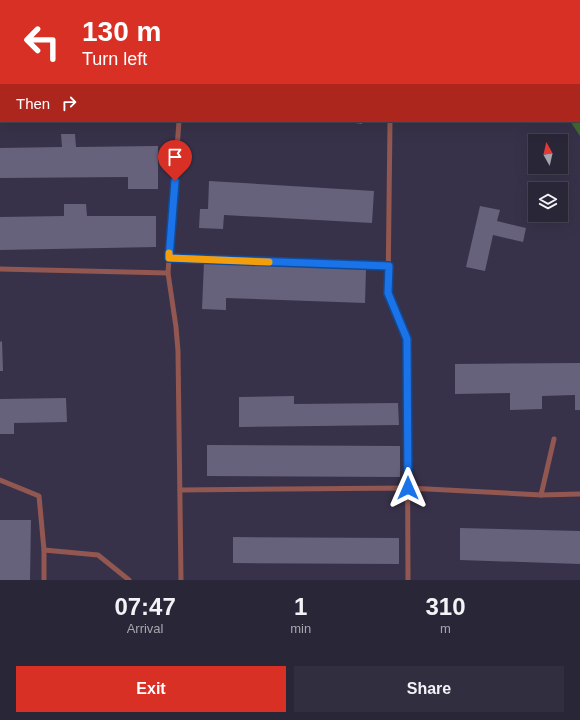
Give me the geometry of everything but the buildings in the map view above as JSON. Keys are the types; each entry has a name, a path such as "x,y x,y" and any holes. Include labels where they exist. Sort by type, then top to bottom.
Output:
{"lane":[{"path":"179,122 168,273 178,345 181,580"},
{"path":"390,122 388,293 407,339 408,580"},
{"path":"169,258 389,266"},
{"path":"0,270 168,273"},
{"path":"540,494 554,439"},
{"path":"0,480 39,496 44,550 44,580"},
{"path":"180,490 408,488 540,494 580,494"},
{"path":"44,550 98,555 129,580"}],"green space":[{"path":"571,122 580,122 580,136"}],"slow traffic":[{"path":"169,253 169,258 269,262"}],"route":[{"path":"175,181 169,258 389,266 388,293 407,339 408,488"}]}
